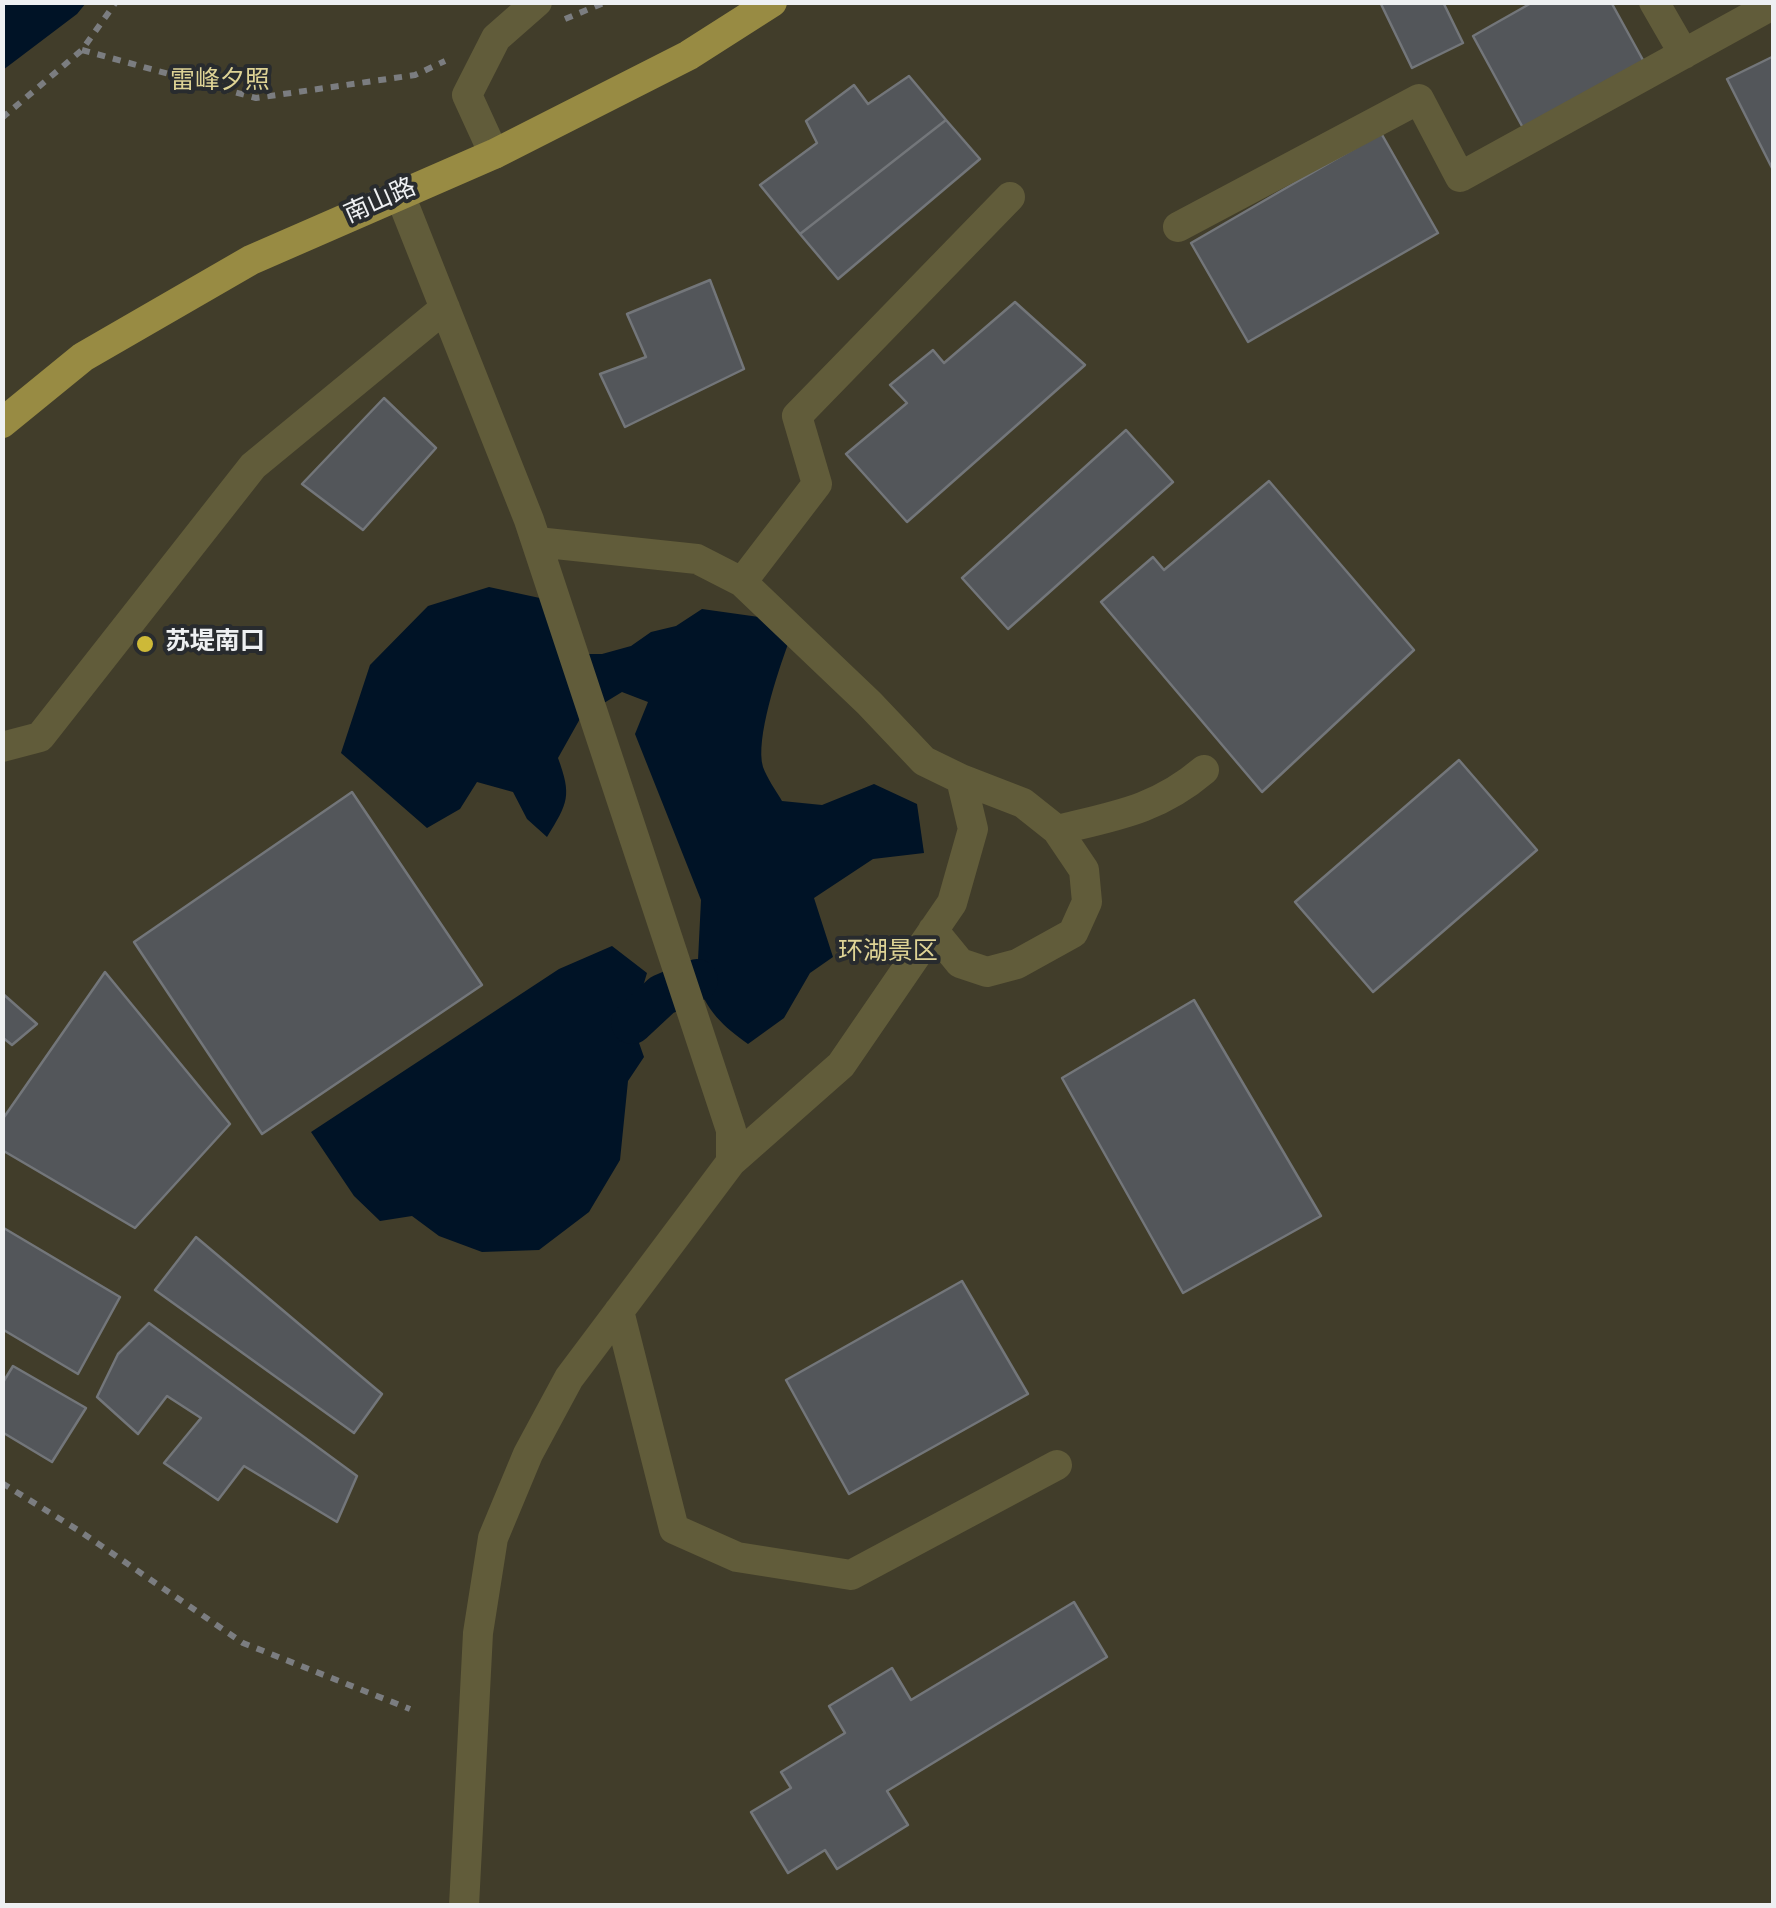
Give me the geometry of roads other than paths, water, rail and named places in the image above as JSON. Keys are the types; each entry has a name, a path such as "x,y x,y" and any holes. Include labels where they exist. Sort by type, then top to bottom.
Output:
{"main road":[{"name":"南山路","path":"2,424 83,357 234,270 494,154 688,54 772,2"}],"street":[{"path":"1654,2 1684,54"},
{"path":"1178,227 1419,99 1460,177 1774,4"},
{"path":"494,154 467,95 496,38 544,13"},
{"path":"400,195 536,542 731,1130 731,1162"},
{"path":"742,582 817,484 797,416 1010,197"},
{"path":"2,747 40,737 253,466 445,308"},
{"path":"536,542 697,560 742,582 924,760 960,779 1024,803 1057,830 1084,870 1087,902 1073,933 1017,964 987,972 960,964 933,930"},
{"path":"1057,830 1144,808 1184,787 1204,770"},
{"path":"464,1906 478,1633 493,1538 528,1454 569,1378 731,1162 841,1066 952,903 972,829 960,779"},
{"path":"619,1311 674,1529 738,1557 851,1576 1057,1466"}],"water":[{"path":"3,2 86,2 86,3 3,70"},
{"path":"489,587 549,600 568,654 602,654 631,646 651,632 676,626 702,609 759,617 788,644 769,706 761,755 763,767 782,801 822,805 874,784 917,804 924,853 873,859 814,898 833,957 810,973 784,1018 748,1044 716,1017 697,980 701,900 635,734 648,702 622,692 581,717 558,758 566,799 547,837 527,819 513,792 477,782 460,809 427,828 341,753 370,665 428,606"},
{"path":"612,946 647,973 632,1023 644,1057 628,1081 620,1160 589,1212 539,1250 482,1252 439,1236 412,1216 380,1221 354,1196 311,1132 559,969"}],"waterway":[{"path":"632,1023 662,995 697,980"}],"place":[{"name":"苏堤南口","path":"145,644"}],"park label":[{"name":"雷峰夕照","path":"220,83"},
{"name":"环湖景区","path":"888,954"}]}
